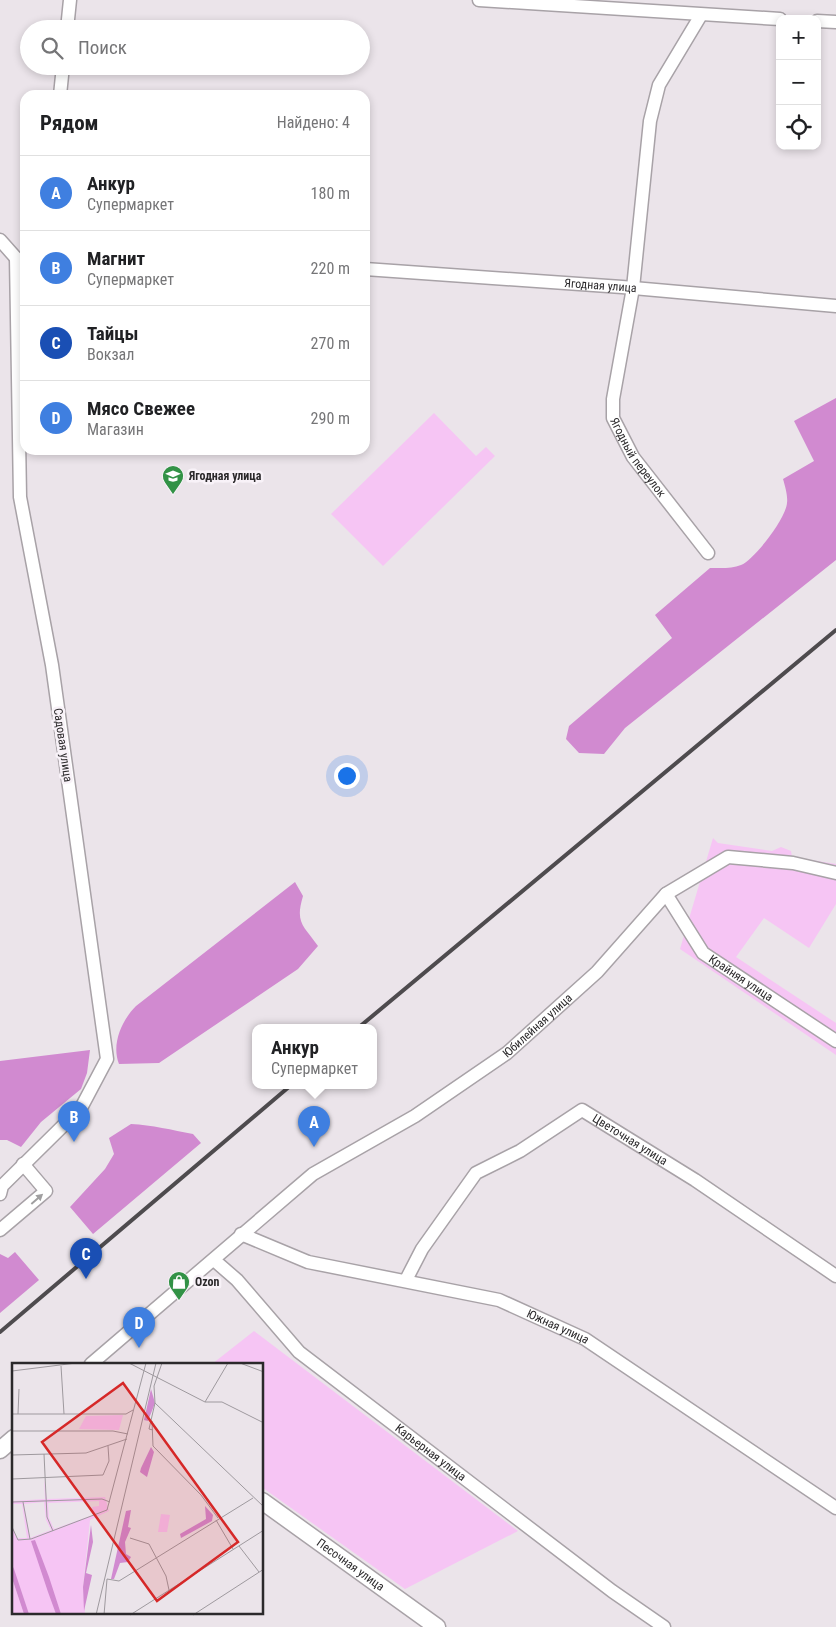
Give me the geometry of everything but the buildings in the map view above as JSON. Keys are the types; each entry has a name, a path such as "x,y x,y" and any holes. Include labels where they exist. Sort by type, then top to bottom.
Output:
{"street":[{"path":"68,20 70,0"},
{"path":"479,0 776,19"},
{"name":"Ягодный переулок","path":"701,14 659,85 650,121 633,288 613,398 613,418 633,457 708,553"},
{"path":"821,21 836,22"},
{"path":"61,90 62,75"},
{"path":"0,240 20,256"},
{"name":"Ягодная улица","path":"370,268 633,288 836,306"},
{"name":"Садовая улица","path":"0,1194 2,1186 80,1108 107,1060 52,665 20,496 20,455"},
{"name":"Юбилейная улица","path":"92,1363 312,1174 415,1116 507,1053 597,972 666,894 728,857 793,863 836,873"},
{"name":"Крайняя улица","path":"666,894 703,954 836,1041"},
{"name":"Цветочная улица","path":"406,1280 422,1249 476,1173 520,1150 582,1110 695,1180 836,1276"},
{"path":"0,1230 46,1190 23,1164"},
{"name":"Южная улица","path":"241,1234 308,1262 499,1300 586,1339 836,1508"},
{"name":"Карьерная улица","path":"214,1260 237,1280 299,1352 612,1590 664,1627"},
{"path":"0,1450 12,1440"},
{"name":"Песочная улица","path":"264,1502 438,1627"}],"shaded area":[{"path":"836,398 836,560 625,728 604,754 579,753 566,739 569,726 672,638 655,615 710,568 730,568 747,561 776,528 787,503 783,479 814,461 794,421"},
{"path":"434,413 476,456 486,447 495,456 383,566 331,514"},
{"path":"713,838 718,843 772,851 781,847 791,851 792,857 836,864 836,904 809,948 764,918 736,957 836,1023 836,1055 680,949"},
{"path":"295,882 303,896 300,918 318,946 298,969 159,1063 119,1064 116,1048 119,1033 126,1018 136,1006"},
{"path":"90,1050 87,1073 81,1089 41,1122 21,1147 7,1140 0,1140 0,1061"},
{"path":"131,1124 193,1134 201,1143 93,1234 70,1207 105,1169 114,1154 109,1138"},
{"path":"15,1252 39,1280 0,1313 0,1254 8,1258"},
{"path":"254,1331 518,1531 405,1589 264,1489 264,1363 213,1363"}],"railway":[{"path":"363,1024 836,630"},
{"path":"0,1332 286,1089"}],"place":[{"name":"Ягодная улица","path":"173,495"},
{"name":"Магнит","path":"74,1142"},
{"name":"Анкур","path":"314,1147"},
{"name":"Тайцы","path":"86,1279"},
{"name":"Ozon","path":"179,1301"},
{"name":"Мясо Свежее","path":"139,1348"}]}
